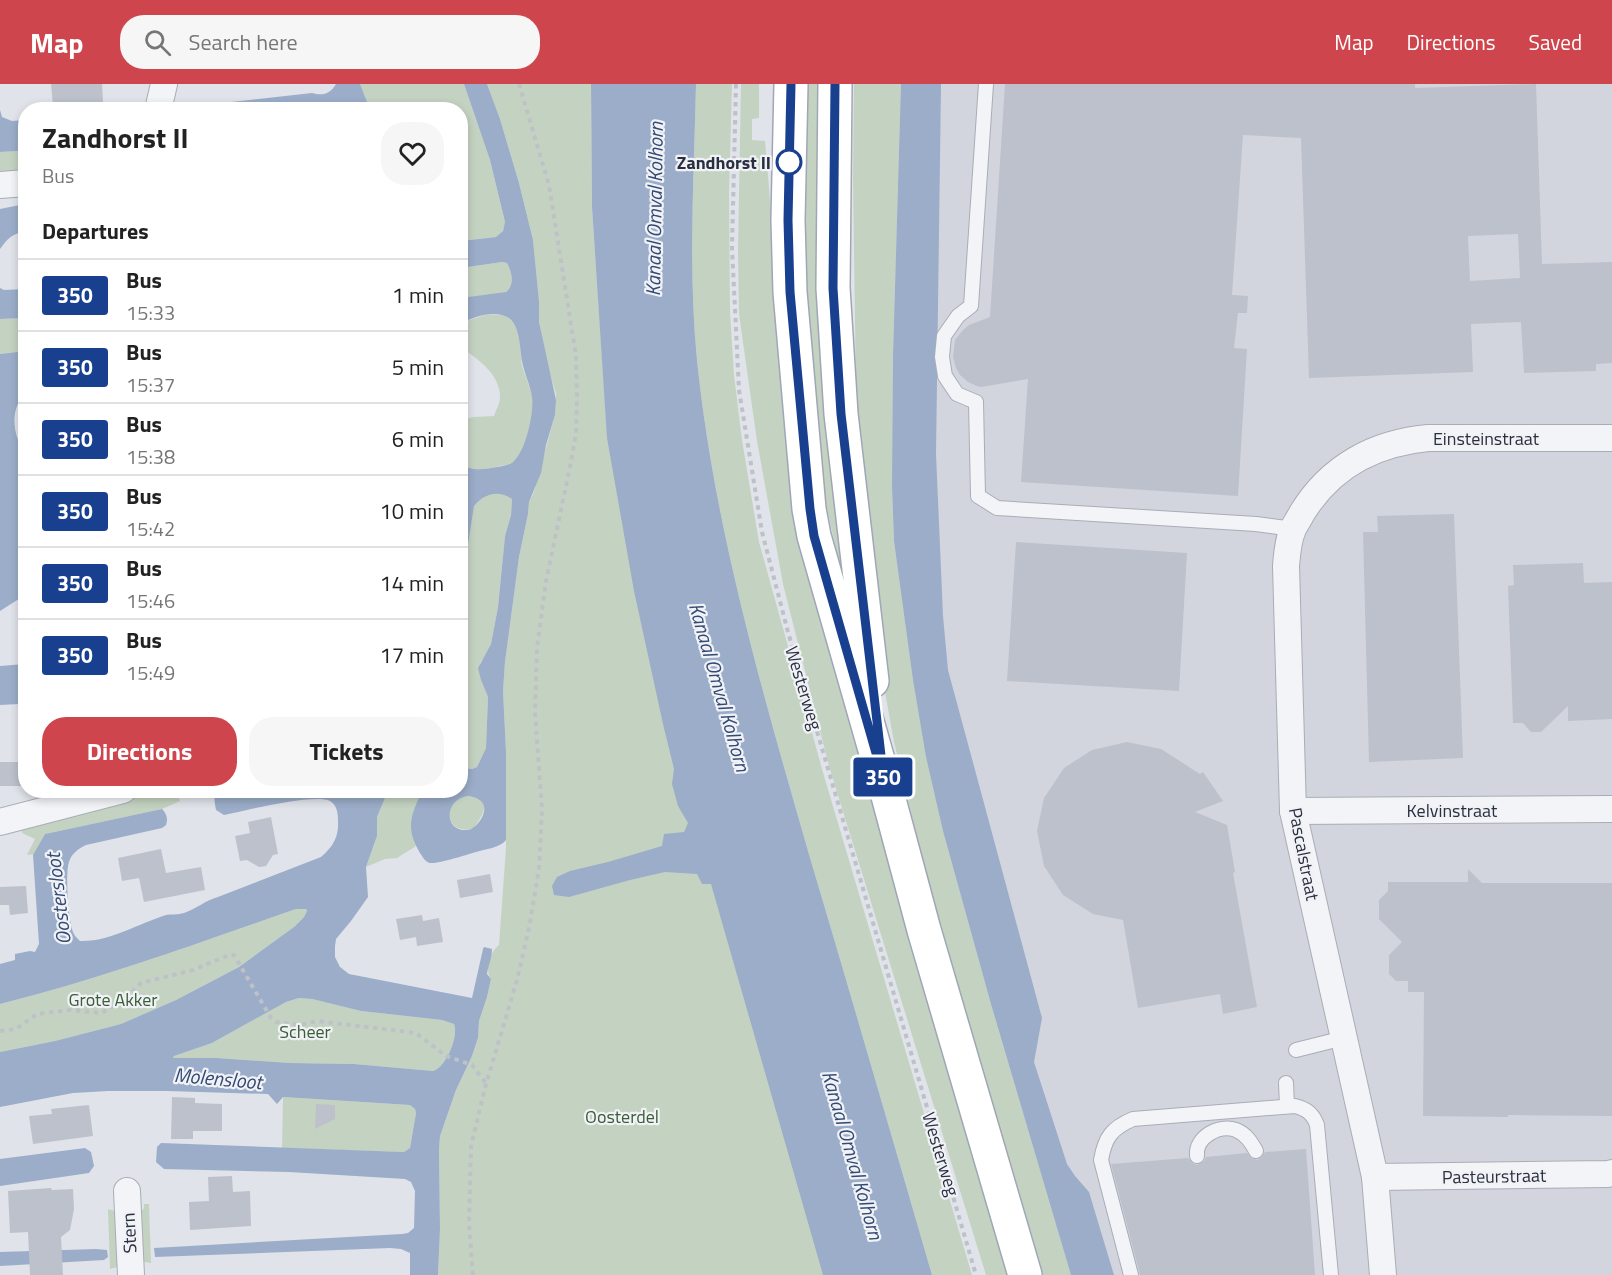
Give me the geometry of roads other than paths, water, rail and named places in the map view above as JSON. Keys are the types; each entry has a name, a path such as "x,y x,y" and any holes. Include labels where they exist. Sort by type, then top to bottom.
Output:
{"main road":[{"path":"791,84 788,220 790,292 814,536 924,930 1025,1275"},
{"path":"835,84 833,288 841,414 884,781"}],"street":[{"path":"160,102 164,84"},
{"path":"0,185 18,184"},
{"name":"Einsteinstraat","path":"1362,456 1394,444 1428,438 1612,438"},
{"name":"Pascalstraat","path":"1362,456 1334,474 1310,500 1293,529 1286,566 1293,811 1375,1177 1383,1275"},
{"path":"0,822 92,798"},
{"name":"Kelvinstraat","path":"1293,811 1612,809"},
{"name":"Pasteurstraat","path":"1375,1177 1612,1173"},
{"name":"Stern","path":"127,1191 130,1275"}],"lane":[{"path":"986,84 971,306 958,316 944,336 942,357 945,376 957,394 976,402 978,496 997,508 1256,524 1293,529"},
{"path":"1296,1050 1344,1038"},
{"path":"1286,1083 1287,1106"},
{"path":"1131,1275 1101,1160 1103,1146 1110,1134 1120,1124 1133,1119 1287,1106 1304,1108 1317,1125 1331,1275"},
{"path":"1197,1156 1196,1150 1200,1141 1215,1130 1224,1128 1244,1134 1256,1151"}],"water":[{"path":"336,84 360,84 367,102 232,102 312,93 323,94"},
{"path":"464,84 487,84 519,183 533,240 539,322 556,400 555,415 541,473 529,502 505,662 503,691 506,840 492,848 430,863 420,853 412,836 411,822 419,798 460,798 454,803 450,815 454,826 460,829 468,830 477,825 484,808 477,799 468,796 468,769 477,767 486,748 488,697 478,668 491,644 512,499 502,494 491,494 482,498 474,506 468,544 468,467 483,469 513,462 522,449 532,412 531,392 513,321 497,314 478,316 468,320 468,297 506,292 512,282 507,263 468,267 468,240 496,237 503,231 505,222 490,160"},
{"name":"Kanaal Omval Kolhorn","path":"591,84 696,84 692,222 694,326 705,422 727,546 757,669 808,851 932,1275 823,1275 711,884 702,884 697,874 665,872 569,897 554,895 552,886 557,877 570,871 662,846 664,834 684,832 688,823 678,806 672,784 674,769 634,591 607,438 592,207"},
{"path":"901,84 941,84 936,454 943,616 948,670 1042,1018 1034,1062 1067,1164 1089,1192 1114,1275 1071,1275 991,1004 943,831 926,757 894,541 893,356"},
{"path":"0,110 2,117 18,121 18,151 0,152"},
{"path":"18,205 18,234 11,237 0,249 0,209"},
{"path":"0,288 18,289 18,318 0,319"},
{"path":"18,352 18,405 15,423 18,439 18,599 0,611 0,354"},
{"path":"18,665 18,704 0,705 0,666"},
{"path":"214,798 385,798 377,817 377,836 366,867 368,897 336,939 335,957 340,967 349,974 472,998 483,949 484,947 492,949 487,974 491,979 479,1021 478,1038 440,1136 438,1275 410,1275 410,1253 390,1248 155,1257 154,1248 408,1233 414,1228 415,1191 411,1182 405,1179 289,1172 164,1169 156,1162 157,1147 161,1143 404,1152 410,1148 416,1113 410,1105 283,1097 277,1104 268,1094 108,1091 73,1093 0,1107 0,1052 121,1024 176,1000 239,967 294,927 304,917 306,909 296,909 112,972 0,1004 0,964 15,960 15,954 35,952 39,944 33,855 45,834 162,809 166,815 166,825 162,828 86,845 72,856 67,876 69,909 74,935 80,941 102,939 166,915 188,911 214,898 321,857 336,837 337,812 330,801 310,799 224,815 216,810","holes":["299,998 361,1011 442,1020 454,1024 455,1036 447,1058 438,1069 433,1071 354,1064 173,1058 212,1043 286,1002"]},
{"path":"85,1148 91,1152 94,1166 89,1173 0,1186 0,1159"},
{"path":"107,1250 108,1257 104,1260 0,1266 0,1252"}],"place":[{"name":"Zandhorst II","path":"789,162"}],"water label":[{"name":"Oostersloot","path":"58,899"},
{"name":"Molensloot","path":"218,1078"}],"park label":[{"name":"Grote Akker","path":"113,999"},
{"name":"Scheer","path":"305,1031"},
{"name":"Oosterdel","path":"622,1116"}]}
